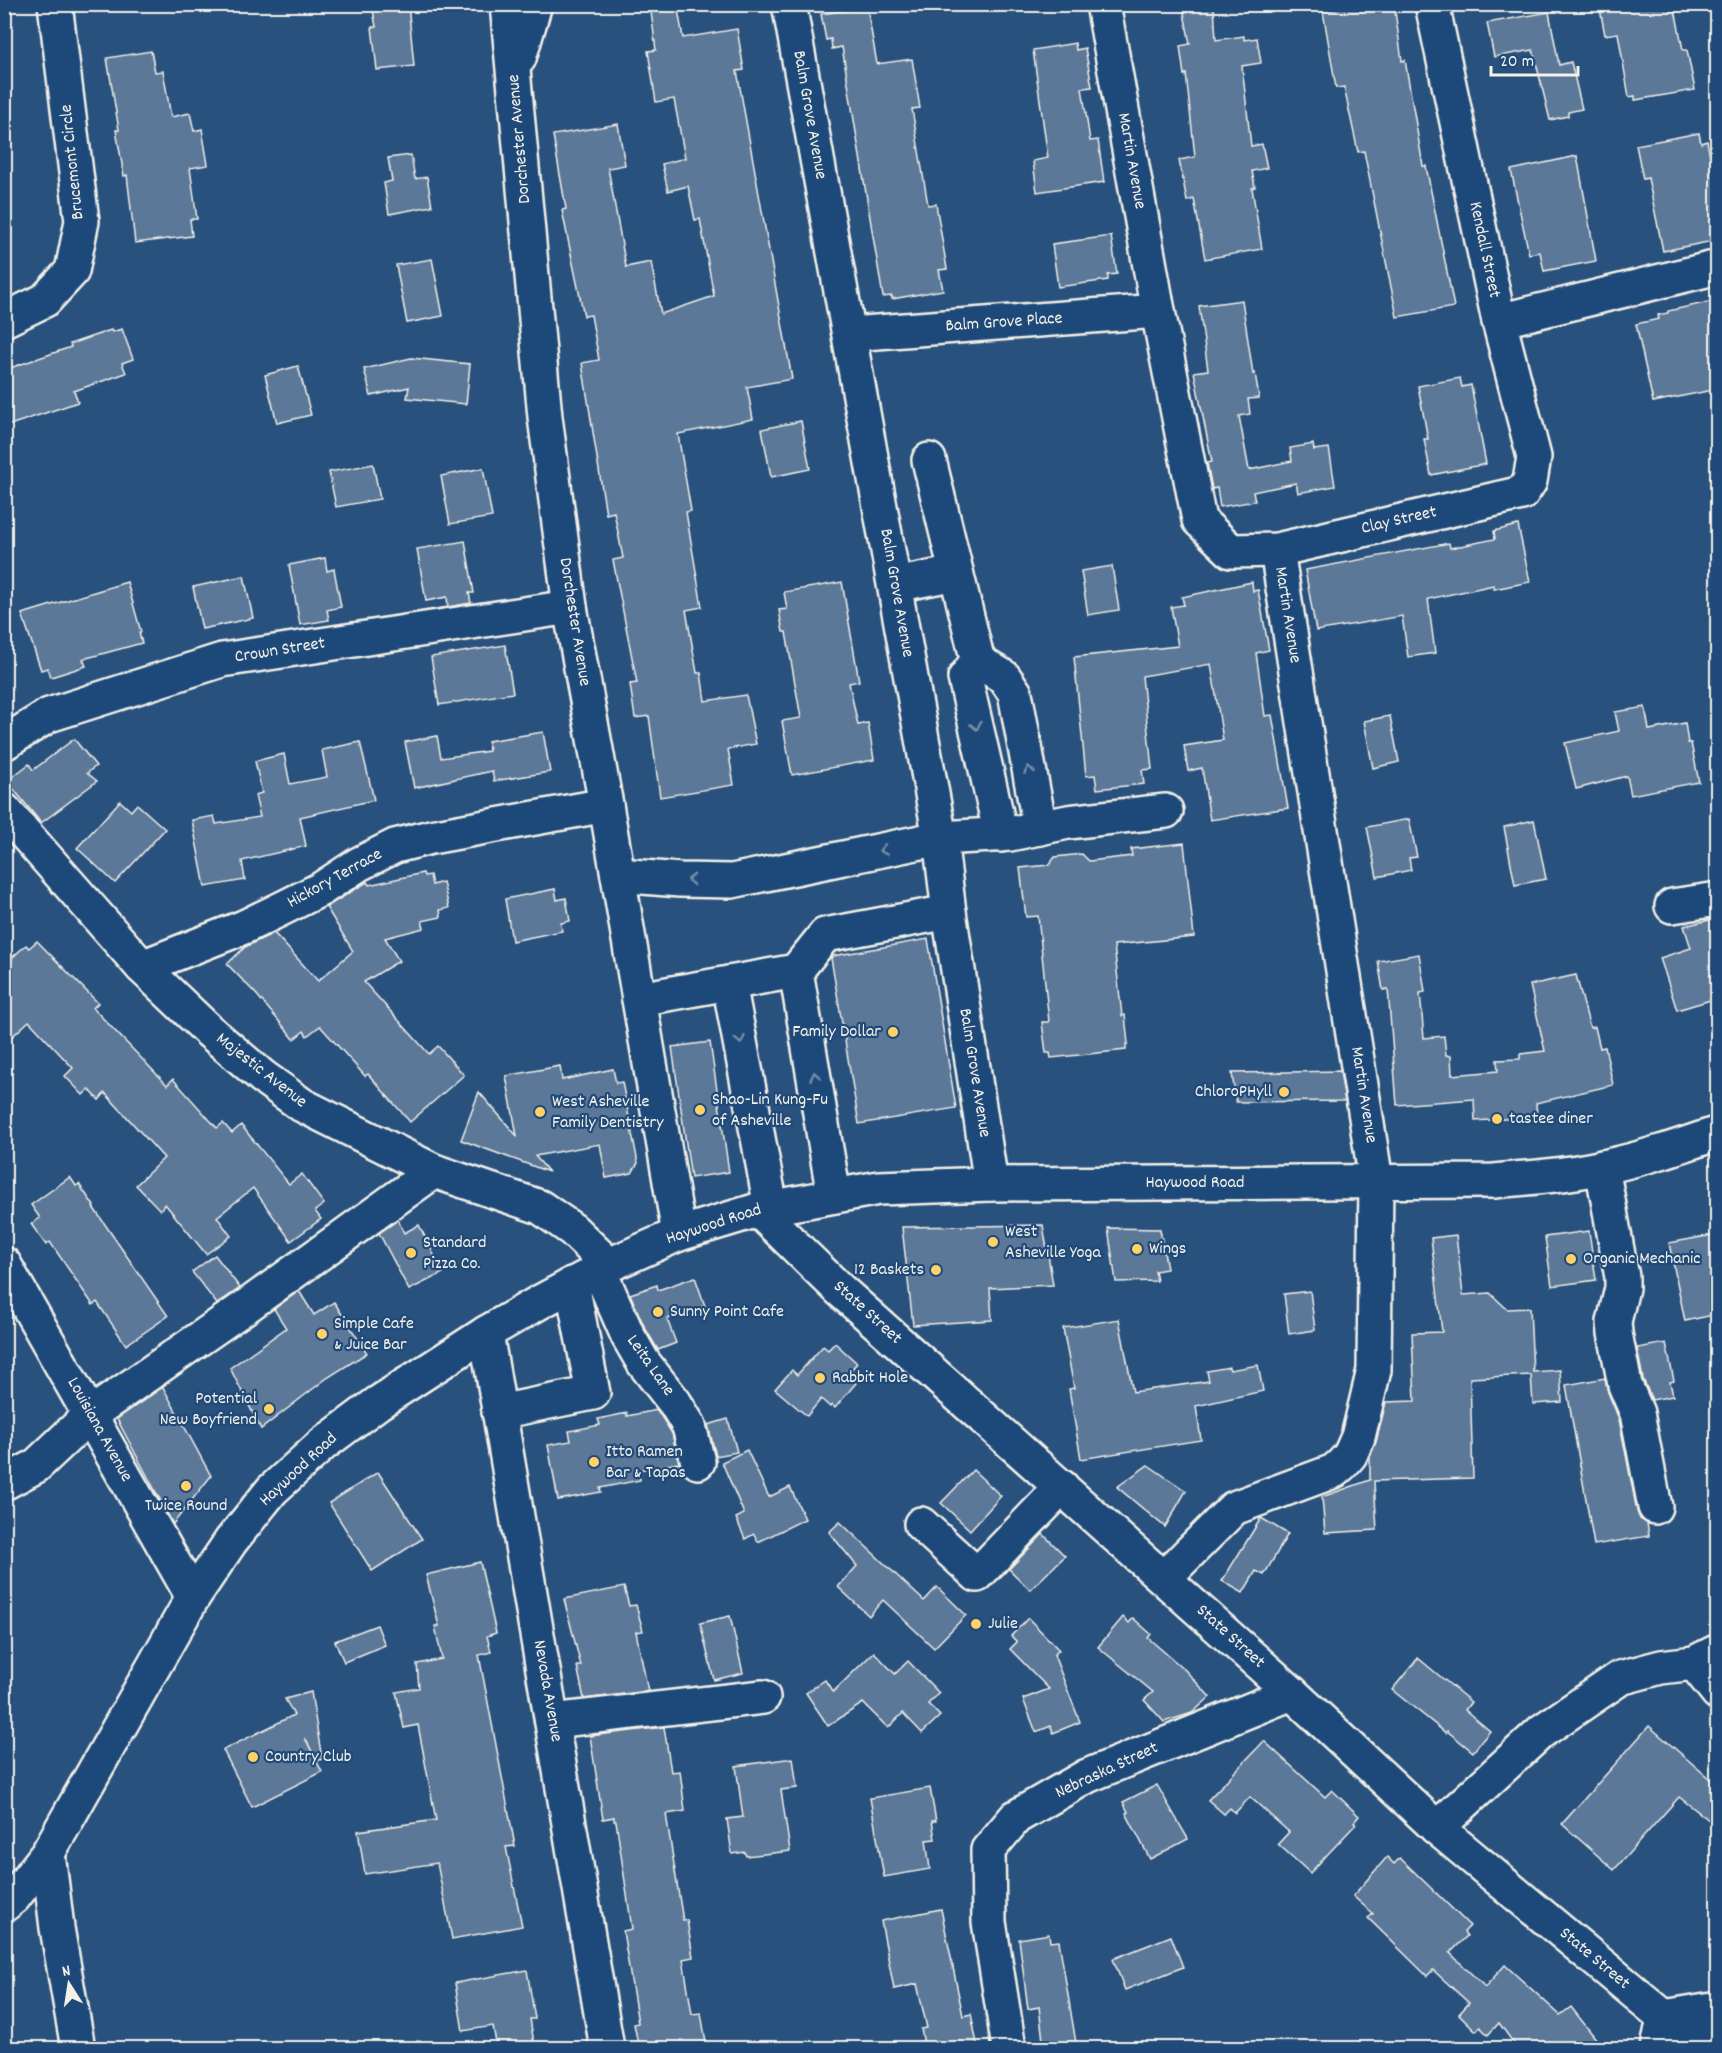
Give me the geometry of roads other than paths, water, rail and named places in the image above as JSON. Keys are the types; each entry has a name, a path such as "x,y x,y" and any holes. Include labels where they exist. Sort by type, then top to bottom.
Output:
{"street":[{"name":"Brucemont Circle","path":"4,320 45,300 72,271 82,221 55,4"},
{"name":"Dorchester Avenue","path":"507,4 545,417 570,607 679,1234"},
{"path":"514,74 535,4"},
{"name":"Balm Grove Avenue","path":"789,4 940,838 949,912 991,1184"},
{"name":"Martin Avenue","path":"1103,4 1158,311 1199,520 1231,551 1276,550 1376,1181 1374,1370 1358,1437 1350,1455 1334,1471 1234,1508 1164,1578"},
{"name":"Kendall Street","path":"1432,4 1499,321 1534,457 1530,481 1522,493"},
{"path":"1499,321 1718,267"},
{"name":"Balm Grove Place","path":"850,334 1158,311"},
{"path":"929,460 979,666"},
{"name":"Clay Street","path":"1276,550 1522,493"},
{"path":"895,585 956,573"},
{"name":"Crown Street","path":"4,743 49,715 222,660 570,607"},
{"path":"1001,835 965,678 973,667 984,665 1004,677 1015,693 1040,828"},
{"name":"Hickory Terrace","path":"142,967 244,927 321,889 359,864 395,846 431,837 606,806"},
{"name":"Majestic Avenue","path":"4,810 142,967 208,1030 263,1077 302,1105 434,1171 540,1208 573,1230 593,1273"},
{"path":"618,874 680,880 732,881 940,838 1001,835 1068,822 1166,811"},
{"path":"1672,906 1718,899"},
{"path":"639,999 796,970 825,935 949,912"},
{"path":"796,970 834,1196"},
{"path":"729,983 764,1208"},
{"name":"Haywood Road","path":"4,1905 14,1897 48,1853 193,1596 231,1541 272,1490 322,1444 378,1403 486,1333 593,1273 679,1234 764,1208 879,1188 991,1184 1493,1181 1548,1176 1602,1167 1665,1151 1718,1133"},
{"path":"1602,1167 1622,1277 1622,1288 1614,1322 1615,1333 1625,1385 1637,1413 1656,1507"},
{"path":"4,1483 36,1466 91,1414 248,1305 434,1171"},
{"name":"State Street","path":"764,1208 840,1290 1292,1693 1437,1828 1664,2017 1718,2043"},
{"name":"Louisiana Avenue","path":"4,1264 193,1596"},
{"path":"499,1412 593,1393 593,1273"},
{"name":"Leita Lane","path":"593,1273 638,1353 675,1403 688,1426 698,1462"},
{"name":"Nevada Avenue","path":"486,1333 607,2049"},
{"path":"921,1524 976,1575 1062,1487"},
{"path":"1437,1828 1542,1731 1620,1678 1706,1657 1718,1693"},
{"name":"Nebraska Street","path":"1009,2049 989,1923 988,1850 1016,1817 1087,1776 1292,1693"},
{"path":"552,1721 763,1697"},
{"path":"48,1853 57,1928 78,2049"},
{"path":"1658,2049 1664,2017 1718,2008"}],"place":[{"name":"Family Dollar","path":"893,1032"},
{"name":"ChloroPHyll","path":"1284,1092"},
{"name":"Shao-Lin Kung-Fu of Asheville","path":"700,1110"},
{"name":"West Asheville Family Dentistry","path":"540,1112"},
{"name":"tastee diner","path":"1497,1119"},
{"name":"West Asheville Yoga","path":"993,1242"},
{"name":"Wings","path":"1137,1249"},
{"name":"Standard Pizza Co.","path":"411,1253"},
{"name":"Organic Mechanic","path":"1571,1259"},
{"name":"12 Baskets","path":"936,1270"},
{"name":"Sunny Point Cafe","path":"658,1312"},
{"name":"Simple Cafe & Juice Bar","path":"322,1334"},
{"name":"Rabbit Hole","path":"820,1378"},
{"name":"Potential New Boyfriend","path":"269,1409"},
{"name":"Itto Ramen Bar & Tapas","path":"594,1462"},
{"name":"Twice Round","path":"186,1486"},
{"name":"Julie","path":"976,1624"},
{"name":"Country Club","path":"253,1757"}]}
